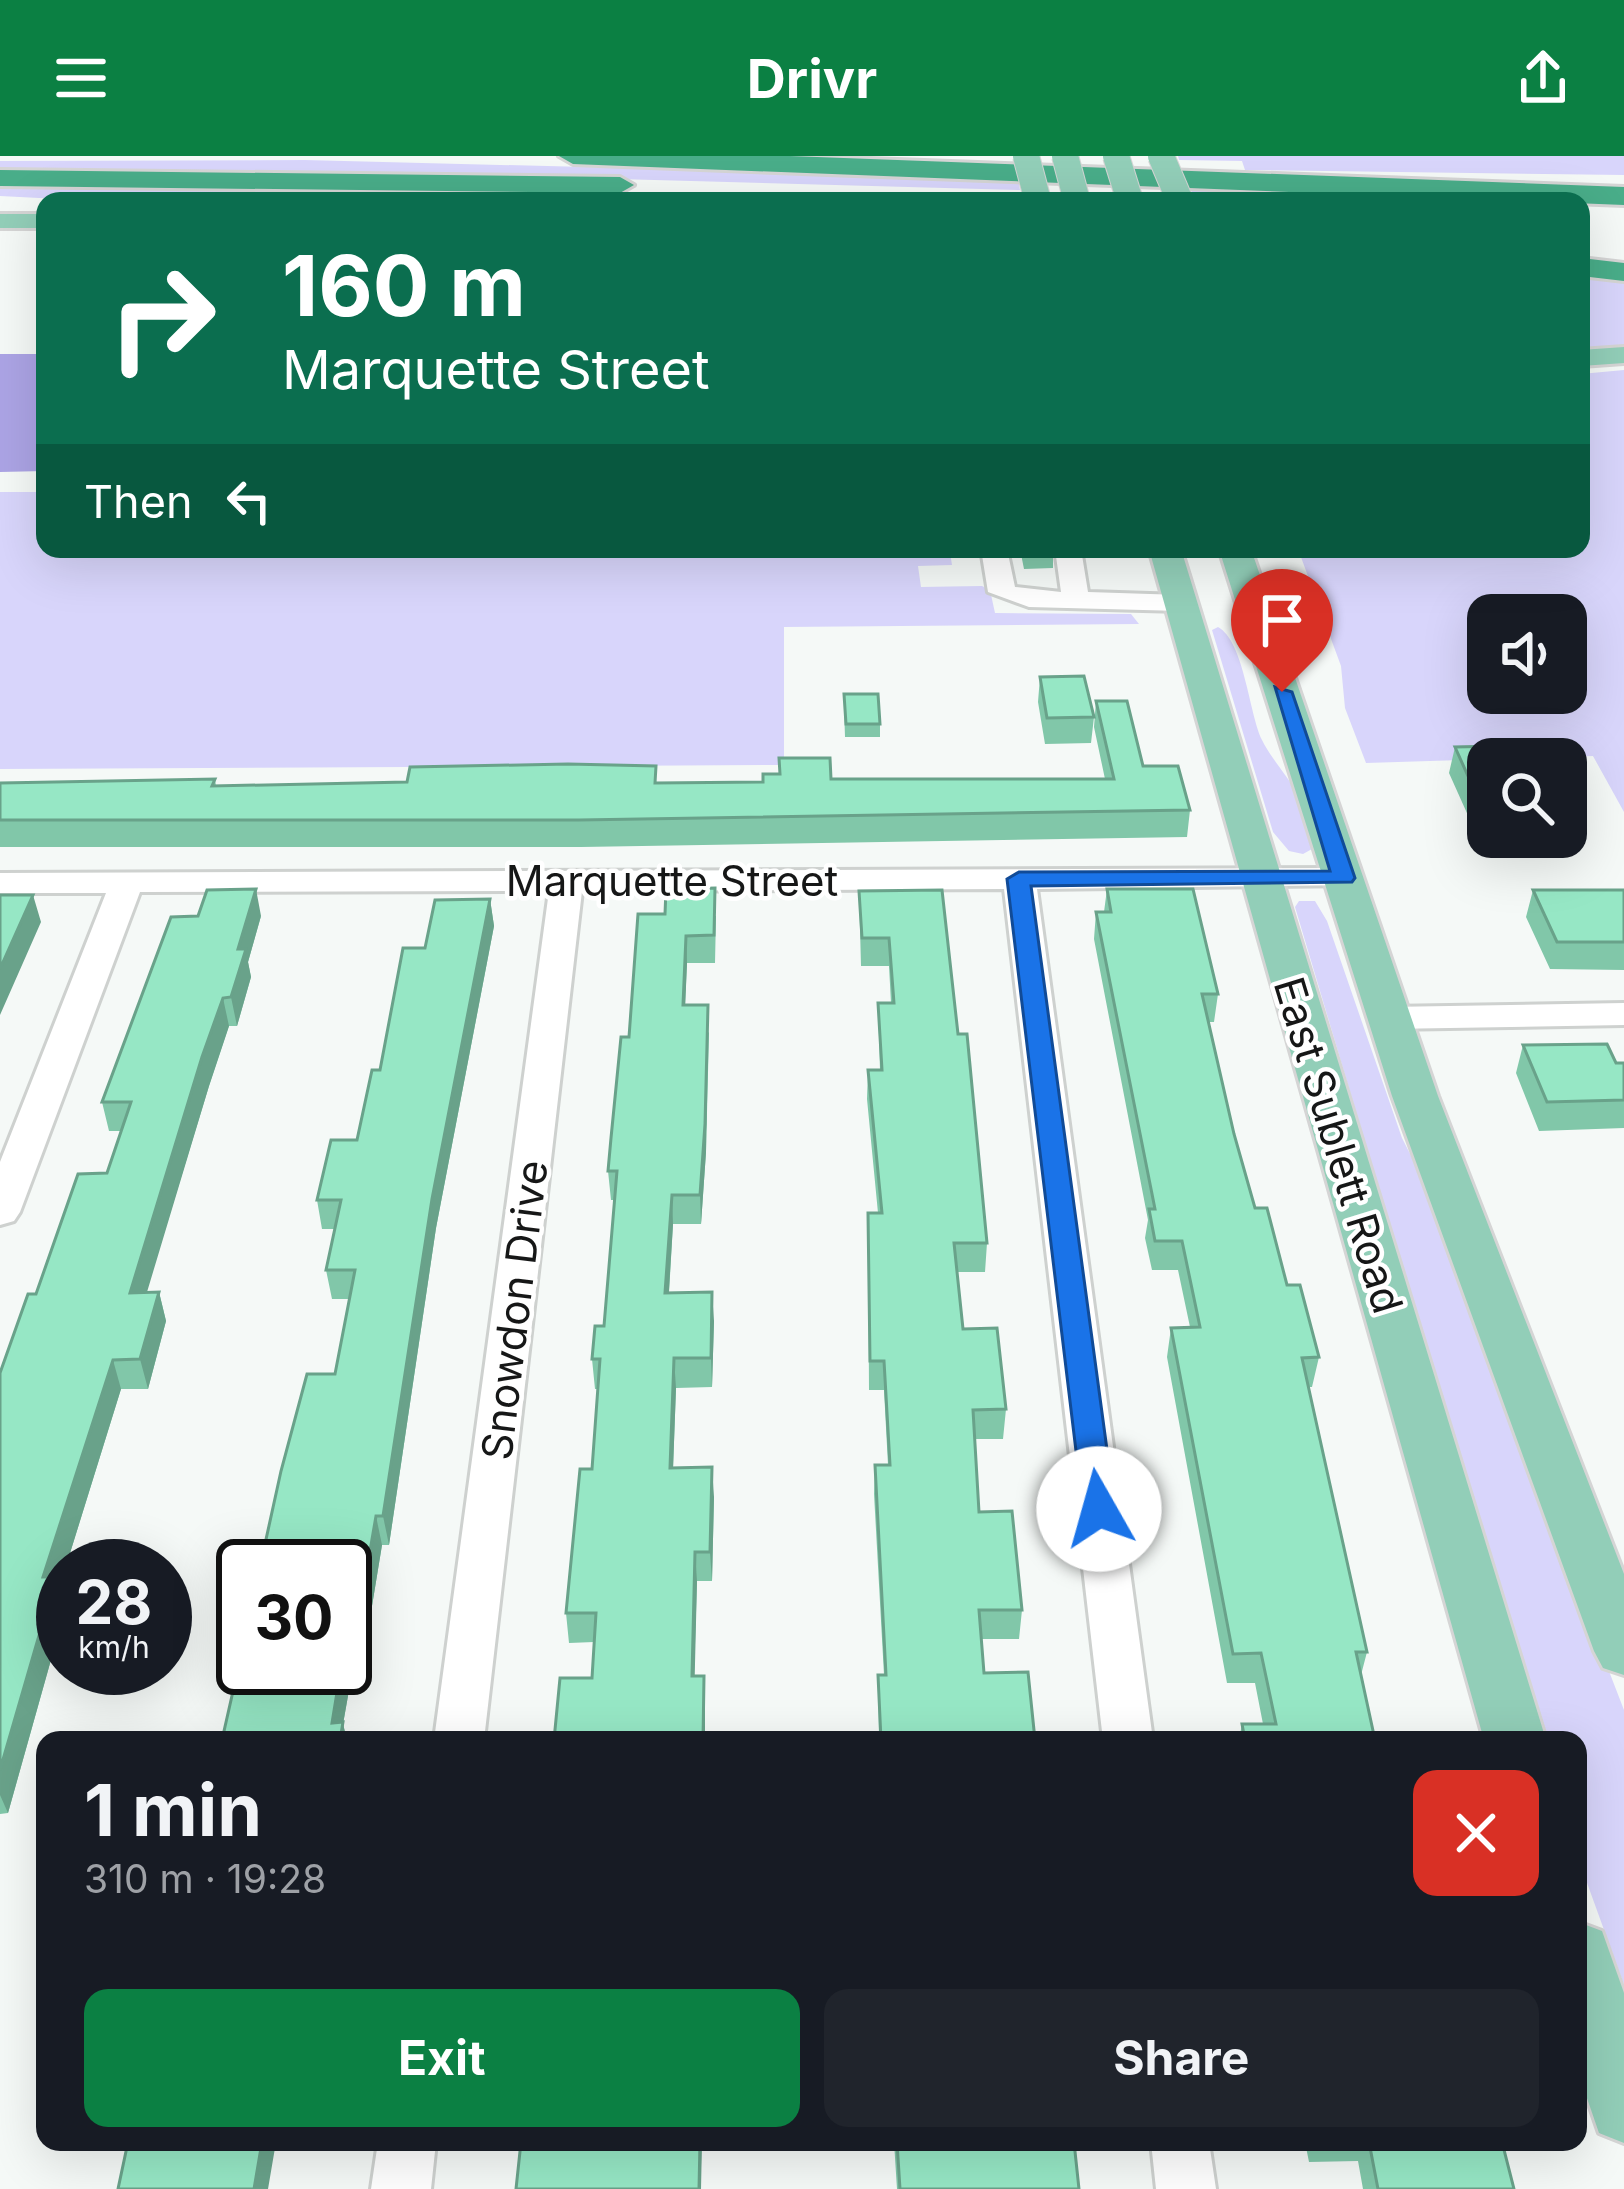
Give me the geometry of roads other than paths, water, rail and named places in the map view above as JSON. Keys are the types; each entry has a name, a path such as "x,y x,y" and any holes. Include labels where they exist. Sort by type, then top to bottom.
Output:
{"highway":[{"path":"573,156 1160,165 1624,180"},
{"path":"1160,165 1564,192"},
{"path":"0,178 327,178 841,192"},
{"path":"747,188 768,192"},
{"path":"1590,194 1624,196"},
{"path":"0,200 36,202"},
{"path":"1590,224 1624,225"},
{"path":"1590,268 1624,272"}],"main road":[{"path":"1026,156 1036,192"},
{"path":"1065,156 1074,192"},
{"path":"1116,156 1127,192"},
{"path":"1160,165 1175,192"},
{"path":"0,221 36,221"},
{"path":"1590,357 1624,355"},
{"name":"East Sublett Road","path":"1168,558 1258,878 1512,1731"},
{"name":"East Sublett Road","path":"1238,558 1388,1018 1624,1652"},
{"path":"1181,604 1254,608"},
{"path":"1587,1984 1624,2109"}],"street":[{"path":"996,558 1002,592 1076,601 1181,604"},
{"path":"1069,558 1076,601"},
{"name":"Marquette Street","path":"0,883 1344,878"},
{"path":"1019,879 1127,1731"},
{"name":"Snowdon Drive","path":"460,1731 567,881"},
{"path":"0,1212 127,882"},
{"path":"1388,1018 1624,1014"},
{"path":"401,2189 406,2151"},
{"path":"1181,2151 1186,2189"}]}
